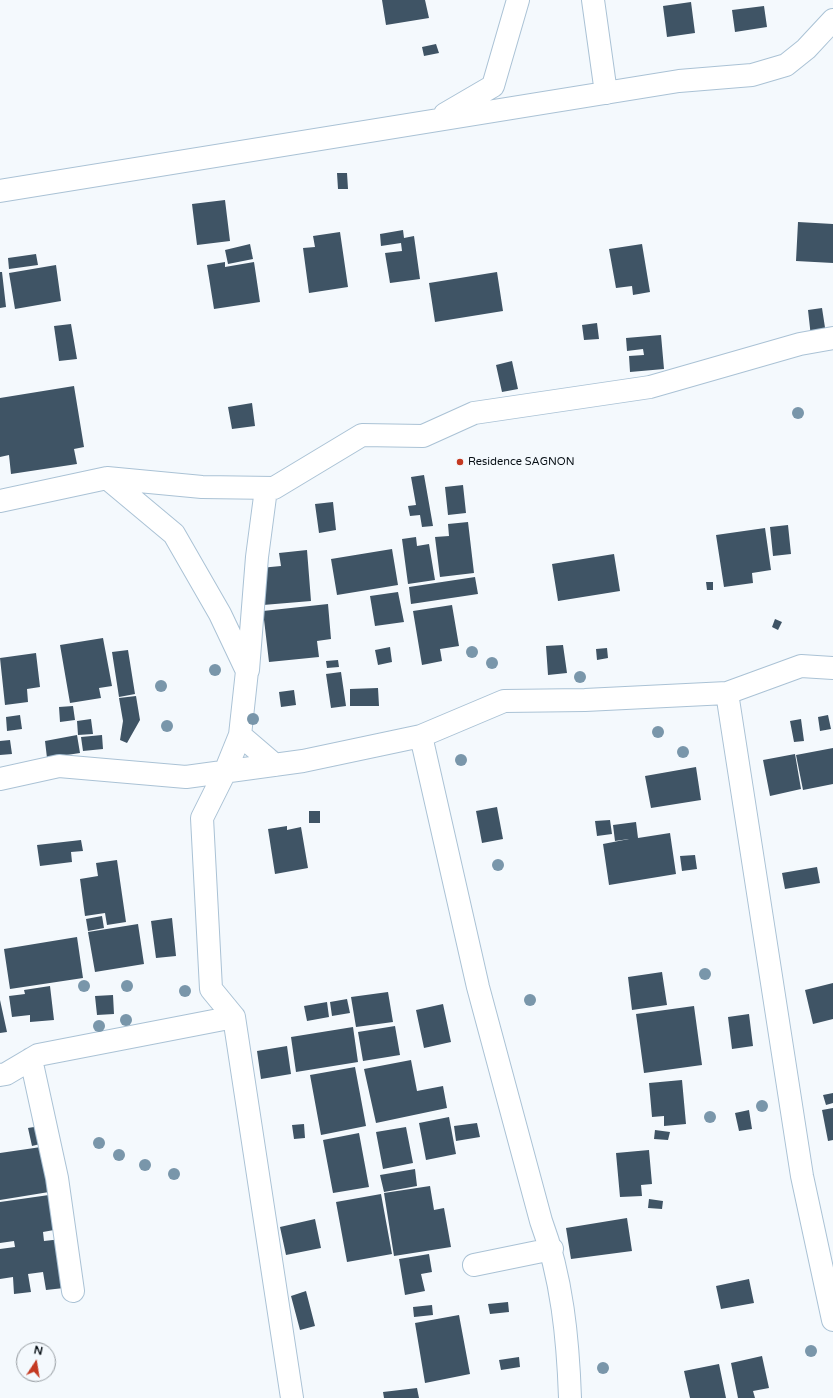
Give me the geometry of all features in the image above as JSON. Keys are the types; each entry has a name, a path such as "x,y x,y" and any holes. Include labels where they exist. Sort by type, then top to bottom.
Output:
{"street":[{"path":"433,121 493,86 518,0"},
{"path":"594,0 606,93"},
{"path":"0,191 679,81 752,75 786,65 806,49 833,20"},
{"path":"806,49 833,41"},
{"path":"0,501 107,478 202,487 274,488 362,435 423,436 474,413 650,387 800,344 833,338"},
{"path":"107,478 174,534 220,614 248,671"},
{"path":"266,489 258,557 248,671 240,735 225,772 202,818 211,989 234,1017 292,1398"},
{"path":"0,780 59,766 186,777 225,772 275,765 421,736 504,701 585,700 727,693 801,666 833,668"},
{"path":"727,693 802,1176 833,1320"},
{"path":"240,735 275,765"},
{"path":"421,736 478,987 541,1221 552,1249 563,1312 569,1363 570,1398"},
{"path":"0,1075 6,1074 38,1055 234,1017"},
{"path":"31,1059 57,1178 73,1290"},
{"path":"474,1264 552,1249"}],"building":[{"path":"382,0 425,0 429,18 386,25"},
{"path":"691,2 695,33 667,37 663,6"},
{"path":"764,6 767,27 735,32 732,10"},
{"path":"436,44 439,53 424,56 422,47"},
{"path":"337,173 347,173 348,189 338,189"},
{"path":"225,200 230,241 197,245 192,204"},
{"path":"798,222 833,224 833,263 796,261"},
{"path":"403,230 404,238 414,236 420,279 390,283 385,253 402,251 401,243 381,246 380,234"},
{"path":"340,232 348,287 309,293 303,248 315,247 313,236"},
{"path":"250,244 253,259 228,264 225,250"},
{"path":"642,244 650,292 633,295 632,286 616,288 609,249"},
{"path":"36,254 38,265 9,269 8,258"},
{"path":"225,262 225,267 254,262 260,302 214,309 207,265"},
{"path":"56,265 61,301 15,309 9,273"},
{"path":"0,272 2,272 6,307 0,308"},
{"path":"497,272 503,311 435,322 429,283"},
{"path":"822,308 826,334 811,337 808,310"},
{"path":"597,323 599,339 584,340 582,325"},
{"path":"71,324 77,359 59,361 54,326"},
{"path":"661,335 664,369 630,372 629,356 644,355 643,349 627,351 626,338"},
{"path":"512,361 518,389 502,392 496,365"},
{"path":"74,386 84,447 74,449 77,464 11,474 9,455 0,457 0,398"},
{"path":"252,403 255,426 232,429 228,407"},
{"path":"424,475 433,526 422,527 420,515 410,516 408,506 416,505 411,477"},
{"path":"463,485 466,513 448,515 445,487"},
{"path":"333,502 336,530 319,533 315,504"},
{"path":"468,522 474,573 440,577 435,537 449,536 448,524"},
{"path":"788,525 791,554 773,556 770,527"},
{"path":"765,528 771,570 752,573 753,583 724,587 716,535"},
{"path":"416,537 417,546 429,544 435,580 408,584 402,539"},
{"path":"392,549 398,585 337,595 331,559"},
{"path":"307,550 311,601 263,605 260,568 281,566 279,553"},
{"path":"614,554 620,591 558,601 552,564"},
{"path":"475,577 478,594 411,604 409,587"},
{"path":"706,582 713,582 713,590 707,590"},
{"path":"398,592 404,622 375,626 370,596"},
{"path":"328,604 331,639 317,641 319,657 269,662 263,611"},
{"path":"452,605 459,646 440,649 442,661 422,665 413,611"},
{"path":"775,619 782,622 778,630 772,627"},
{"path":"103,638 112,686 99,688 101,698 70,703 60,645"},
{"path":"563,645 567,673 548,675 546,646"},
{"path":"390,647 392,662 378,665 375,650"},
{"path":"607,648 608,658 597,660 596,649"},
{"path":"128,650 135,694 119,697 112,652"},
{"path":"36,653 40,687 27,689 28,702 5,705 0,658"},
{"path":"338,660 339,667 327,668 326,661"},
{"path":"341,672 346,706 331,708 326,674"},
{"path":"378,688 379,706 350,706 350,689"},
{"path":"294,690 296,705 281,707 279,692"},
{"path":"136,696 140,720 127,743 120,740 123,721 119,698"},
{"path":"73,706 75,720 60,722 59,707"},
{"path":"20,715 22,729 7,731 6,717"},
{"path":"828,715 831,729 820,731 818,717"},
{"path":"91,719 93,734 78,735 77,721"},
{"path":"801,719 804,741 794,742 790,721"},
{"path":"77,735 80,753 47,758 45,741"},
{"path":"102,735 103,749 83,751 81,737"},
{"path":"10,740 12,754 0,755 0,741"},
{"path":"833,748 833,784 803,790 796,755"},
{"path":"795,754 801,789 770,796 763,760"},
{"path":"696,767 701,800 651,808 645,776"},
{"path":"497,807 503,839 482,843 476,811"},
{"path":"309,811 320,811 320,823 309,823"},
{"path":"610,820 612,834 597,836 595,821"},
{"path":"636,822 638,838 670,833 676,874 609,885 603,844 629,839 615,841 613,825"},
{"path":"287,826 287,830 301,827 308,868 275,874 268,829"},
{"path":"81,840 83,851 71,852 72,862 40,866 37,845"},
{"path":"695,855 697,869 682,871 680,856"},
{"path":"117,860 126,922 107,925 105,913 85,916 80,879 98,876 96,863"},
{"path":"817,867 820,883 785,889 782,873"},
{"path":"102,916 104,928 88,931 86,919"},
{"path":"172,918 176,956 156,958 151,921"},
{"path":"138,924 144,964 95,972 88,932"},
{"path":"77,937 83,978 10,989 4,949"},
{"path":"662,972 667,1005 632,1010 628,977"},
{"path":"833,983 833,1019 813,1024 805,990"},
{"path":"50,986 54,1020 30,1022 30,1015 12,1017 9,996 25,994 24,990"},
{"path":"388,992 393,1022 356,1027 351,997"},
{"path":"113,995 114,1014 97,1015 95,996"},
{"path":"347,999 350,1013 332,1016 330,1002"},
{"path":"0,1000 7,1032 0,1033"},
{"path":"327,1002 329,1017 307,1021 304,1006"},
{"path":"443,1004 451,1042 424,1048 416,1010"},
{"path":"694,1006 702,1065 644,1073 636,1014"},
{"path":"749,1014 753,1046 732,1049 728,1017"},
{"path":"395,1026 400,1055 363,1061 358,1032"},
{"path":"353,1027 358,1062 296,1072 291,1037"},
{"path":"287,1046 291,1074 261,1079 257,1051"},
{"path":"411,1060 417,1091 443,1086 447,1108 376,1123 364,1069"},
{"path":"355,1067 366,1126 321,1135 310,1075"},
{"path":"682,1080 686,1124 664,1126 664,1116 652,1117 649,1083"},
{"path":"833,1093 833,1103 826,1105 823,1095"},
{"path":"833,1108 833,1140 828,1141 822,1110"},
{"path":"749,1110 752,1129 739,1131 735,1113"},
{"path":"449,1117 456,1154 426,1160 419,1123"},
{"path":"477,1123 480,1137 456,1141 454,1126"},
{"path":"304,1124 305,1138 294,1139 292,1125"},
{"path":"40,1126 44,1143 32,1146 28,1128"},
{"path":"406,1127 413,1163 383,1169 376,1132"},
{"path":"655,1130 670,1132 668,1140 654,1139"},
{"path":"359,1133 369,1187 333,1193 323,1140"},
{"path":"41,1147 49,1192 0,1200 0,1153"},
{"path":"649,1150 652,1184 641,1185 642,1196 620,1197 616,1153"},
{"path":"415,1169 417,1186 384,1192 380,1175"},
{"path":"430,1186 434,1210 444,1208 451,1247 394,1256 384,1193"},
{"path":"381,1194 392,1254 347,1262 336,1202"},
{"path":"49,1195 54,1230 43,1232 44,1241 62,1239 64,1288 46,1290 43,1272 28,1274 31,1292 14,1294 13,1277 0,1279 0,1249 15,1247 14,1241 0,1243 0,1202"},
{"path":"649,1199 663,1201 662,1209 648,1208"},
{"path":"627,1218 632,1251 571,1259 566,1228"},
{"path":"315,1219 321,1248 286,1255 280,1227"},
{"path":"429,1254 432,1272 421,1274 425,1291 405,1295 399,1259"},
{"path":"749,1279 754,1303 721,1309 716,1286"},
{"path":"306,1291 315,1326 300,1330 291,1296"},
{"path":"508,1302 509,1312 490,1314 488,1304"},
{"path":"432,1305 433,1315 414,1317 413,1307"},
{"path":"459,1315 470,1374 425,1383 415,1323"},
{"path":"762,1356 769,1388 753,1391 755,1398 738,1398 731,1363"},
{"path":"519,1357 520,1367 501,1370 499,1360"},
{"path":"719,1364 726,1398 690,1398 684,1371"},
{"path":"417,1388 419,1398 384,1398 383,1392"}],"place":[{"name":"Residence SAGNON","path":"460,462"}]}
